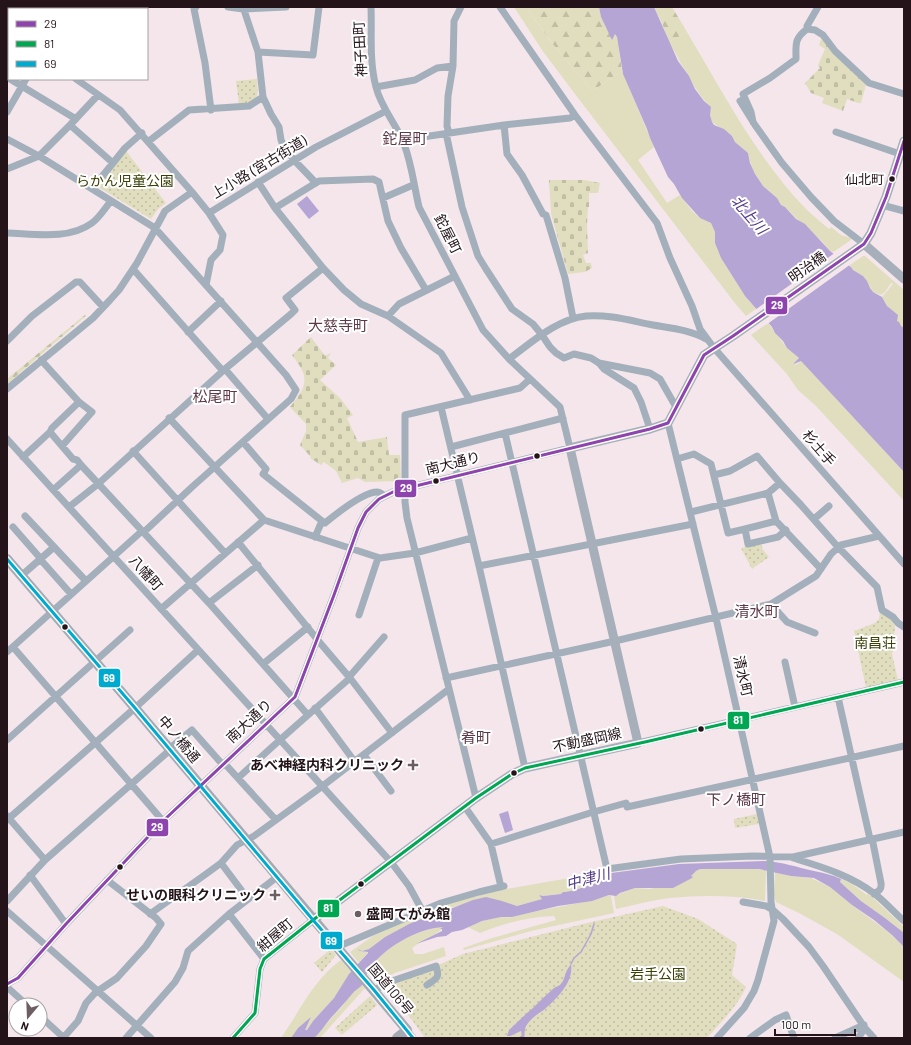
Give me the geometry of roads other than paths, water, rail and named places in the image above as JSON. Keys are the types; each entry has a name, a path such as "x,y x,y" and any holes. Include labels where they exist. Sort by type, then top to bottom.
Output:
{"highway":[{"name":"中ノ橋通","path":"7,559 344,956"},
{"name":"国道106号","path":"344,956 410,1034 398,1038"}],"main road":[{"path":"904,140 886,197 871,233 861,246 904,279"},
{"name":"明治橋","path":"714,348 861,246"},
{"path":"668,423 704,355 714,348"},
{"name":"南大通り","path":"570,448 650,429 668,423"},
{"name":"不動盛岡線","path":"313,920 476,798 512,774 525,768 638,743 570,448"}],"street":[{"path":"196,7 194,9 205,63 211,110"},
{"path":"228,7 286,7"},
{"path":"258,52 313,55 318,7"},
{"name":"神子田町","path":"371,7 372,62 376,87 386,111"},
{"name":"杉土手","path":"500,7 575,115 657,223 670,258 692,306 700,329 714,348 904,564"},
{"path":"753,122 751,112 743,94 770,78 796,59 796,44 798,36 807,29 807,26 818,7"},
{"path":"243,8 258,52 263,97 279,127 281,140 284,147 316,183"},
{"path":"458,8 454,21 453,66 448,96 447,133 462,207 478,256 512,309 533,324 556,353 564,358 574,354 591,358 599,363 604,369 634,388 641,402 650,429"},
{"path":"807,29 815,30 823,36 835,51 866,82 904,94"},
{"path":"376,87 415,80 437,68 453,66"},
{"path":"12,80 73,122 113,163"},
{"path":"7,112 9,103 25,80"},
{"name":"上小路 (宮古街道)","path":"77,80 120,110 149,141 209,213 316,147 386,111"},
{"path":"7,169 39,156 98,94"},
{"path":"149,141 189,110 211,110 249,106 263,97"},
{"path":"740,101 782,163 834,221 861,246"},
{"name":"鉈屋町","path":"386,111 404,142 411,165 413,185 420,207 483,330 509,359 560,408 570,448"},
{"path":"404,142 416,138 447,133 570,118 575,115"},
{"path":"504,125 507,154 522,174 543,214 546,215 565,278 573,318"},
{"path":"836,132 900,154"},
{"path":"92,189 125,148 142,133"},
{"path":"7,139 39,156 155,228 258,342 286,375 296,390 291,398 178,501 113,556 7,652"},
{"path":"276,208 319,181 373,179 379,182 388,221 426,290"},
{"path":"258,182 276,208 323,268 344,290 362,304 388,316 441,354 470,400"},
{"path":"383,198 413,185"},
{"path":"7,389 93,318 119,290 133,269 165,212 192,192"},
{"path":"7,234 55,234 74,232 84,228 94,221 111,201"},
{"path":"882,205 904,212"},
{"path":"206,285 211,260 220,250 223,235 209,213"},
{"path":"69,507 98,484 169,418 295,310 286,298 323,268"},
{"path":"133,269 188,332 268,419"},
{"path":"388,316 399,304 454,276"},
{"path":"7,341 32,316 76,282 80,282 103,307"},
{"path":"188,332 221,301"},
{"path":"509,359 542,335 573,318 598,316 648,324 695,334 708,340"},
{"path":"695,334 698,330 698,324"},
{"path":"41,360 79,402 92,412 62,446"},
{"path":"599,363 650,373 660,379 676,407"},
{"path":"476,798 407,518 405,489 405,415 520,388 530,379"},
{"path":"23,457 79,402"},
{"path":"441,407 525,768"},
{"path":"169,418 264,520 378,558 415,553 472,538"},
{"path":"451,447 563,418"},
{"name":"清水町","path":"668,423 691,512 740,720 770,858 771,902 773,910"},
{"path":"50,432 190,583 308,715"},
{"path":"505,433 607,869 681,859 793,857 904,832"},
{"name":"八幡町","path":"7,439 322,787 392,862 410,886 422,910"},
{"path":"243,442 266,469 263,474 325,523 368,494 381,492 385,496"},
{"name":"南大通り","path":"7,985 18,978 66,924 163,821 294,698 318,639 358,528 366,512 379,499 395,491 570,448"},
{"path":"133,451 225,554"},
{"path":"677,458 694,454 711,464 728,533 776,520"},
{"path":"714,475 730,471 757,456 838,547 877,587 882,610 904,627"},
{"path":"53,490 81,465"},
{"path":"691,512 768,493 780,483"},
{"path":"768,493 776,520 821,569"},
{"path":"814,519 829,506"},
{"path":"25,516 86,581"},
{"path":"161,609 264,520"},
{"path":"316,537 322,521"},
{"path":"479,566 693,524"},
{"path":"13,527 71,594"},
{"path":"745,529 748,544 778,537 786,530"},
{"path":"446,678 615,641 771,604 816,576 841,545 879,536"},
{"path":"238,542 350,677 392,733"},
{"path":"21,576 54,547"},
{"path":"359,615 378,558"},
{"path":"209,604 258,565"},
{"path":"771,604 787,622 815,634"},
{"path":"262,664 308,627"},
{"path":"7,740 130,630"},
{"path":"238,778 350,677 384,637"},
{"path":"13,647 163,821"},
{"path":"45,860 8,818 135,708 198,650"},
{"path":"785,662 795,707"},
{"path":"638,743 904,682"},
{"path":"150,914 221,863 237,844 254,836 322,787 449,689"},
{"path":"838,697 881,883 880,891 874,894"},
{"path":"315,708 355,762"},
{"path":"7,901 45,860 192,730 276,820"},
{"path":"491,844 626,803 627,807 904,746"},
{"path":"364,755 391,791"},
{"path":"338,948 422,910 459,897 503,886 491,844 465,807"},
{"path":"793,857 834,870 853,880 874,894 904,921"},
{"path":"221,863 248,899"},
{"path":"30,875 66,924"},
{"path":"126,1038 175,982 183,968 188,951 229,914 277,877"},
{"path":"48,1023 64,1038 78,1021 86,1003 97,990 117,978 146,946 161,924 156,918 107,880"},
{"path":"743,902 766,906 773,910 809,947 874,1038"},
{"path":"717,1038 739,1015 754,992 774,921 773,910"},
{"path":"7,911 152,1038"},
{"path":"229,914 264,958"},
{"name":"紺屋町","path":"233,1038 255,1013 260,969 264,958 313,920"},
{"path":"372,988 436,966 438,974 437,978 427,985"},
{"path":"7,985 20,997"},
{"path":"750,1038 759,1035 775,1020 786,1015 794,1038"},
{"path":"835,1038 865,1026"},
{"path":"858,1038 865,1026"}],"water":[{"name":"北上川","path":"599,7 654,7 678,61 689,76 695,89 704,101 711,107 710,115 714,125 724,129 732,136 735,142 748,153 750,163 755,174 763,186 777,198 781,205 785,207 796,219 805,224 830,251 853,270 863,276 873,292 882,297 887,306 898,315 897,321 904,328 904,472 801,361 794,364 799,358 787,348 772,327 745,296 721,258 715,243 715,232 711,223 700,218 682,198 668,177 623,74 617,37 615,34 612,40 601,17"},
{"path":"307,196 319,211 309,219 297,204"},
{"path":"508,811 513,830 505,833 499,814"},
{"name":"中津川","path":"764,861 777,862 828,874 841,879 840,882 861,901 904,933 904,947 874,920 852,905 830,887 814,878 791,876 759,869 700,869 691,876 693,877 692,878 673,888 635,888 620,893 616,896 609,895 592,901 558,906 512,917 501,917 482,921 462,930 452,932 446,936 437,937 416,944 442,931 442,929 440,929 443,927 433,928 412,935 392,947 375,962 367,973 363,984 353,993 314,1038 291,1038 298,1028 311,1017 305,1030 307,1030 313,1021 334,998 349,974 368,953 368,952 360,951 357,949 362,951 369,949 385,937 409,924 443,910 486,897 517,906 542,899 539,895 561,894 563,892 572,891 601,881 610,877 611,873 679,864"},
{"path":"571,964 570,977 564,989 550,1005 528,1023 525,1028 524,1038 518,1038 522,1035 521,1031 507,1036 509,1030 554,988 560,985"}],"waterway":[{"path":"571,964 574,958 581,952 591,934 594,924"}],"place":[{"name":"仙北町","path":"892,179"},
{"name":"あべ神経内科クリニック","path":"413,765"},
{"name":"せいの眼科クリニック","path":"275,895"},
{"name":"盛岡てがみ館","path":"358,914"}],"district":[{"name":"鉈屋町","path":"405,139"},
{"name":"大慈寺町","path":"338,326"},
{"name":"松尾町","path":"215,397"},
{"name":"清水町","path":"757,612"},
{"name":"肴町","path":"476,738"},
{"name":"下ノ橋町","path":"736,800"}],"park label":[{"name":"らかん児童公園","path":"125,181"},
{"name":"南昌荘","path":"875,643"},
{"name":"岩手公園","path":"658,974"}]}
